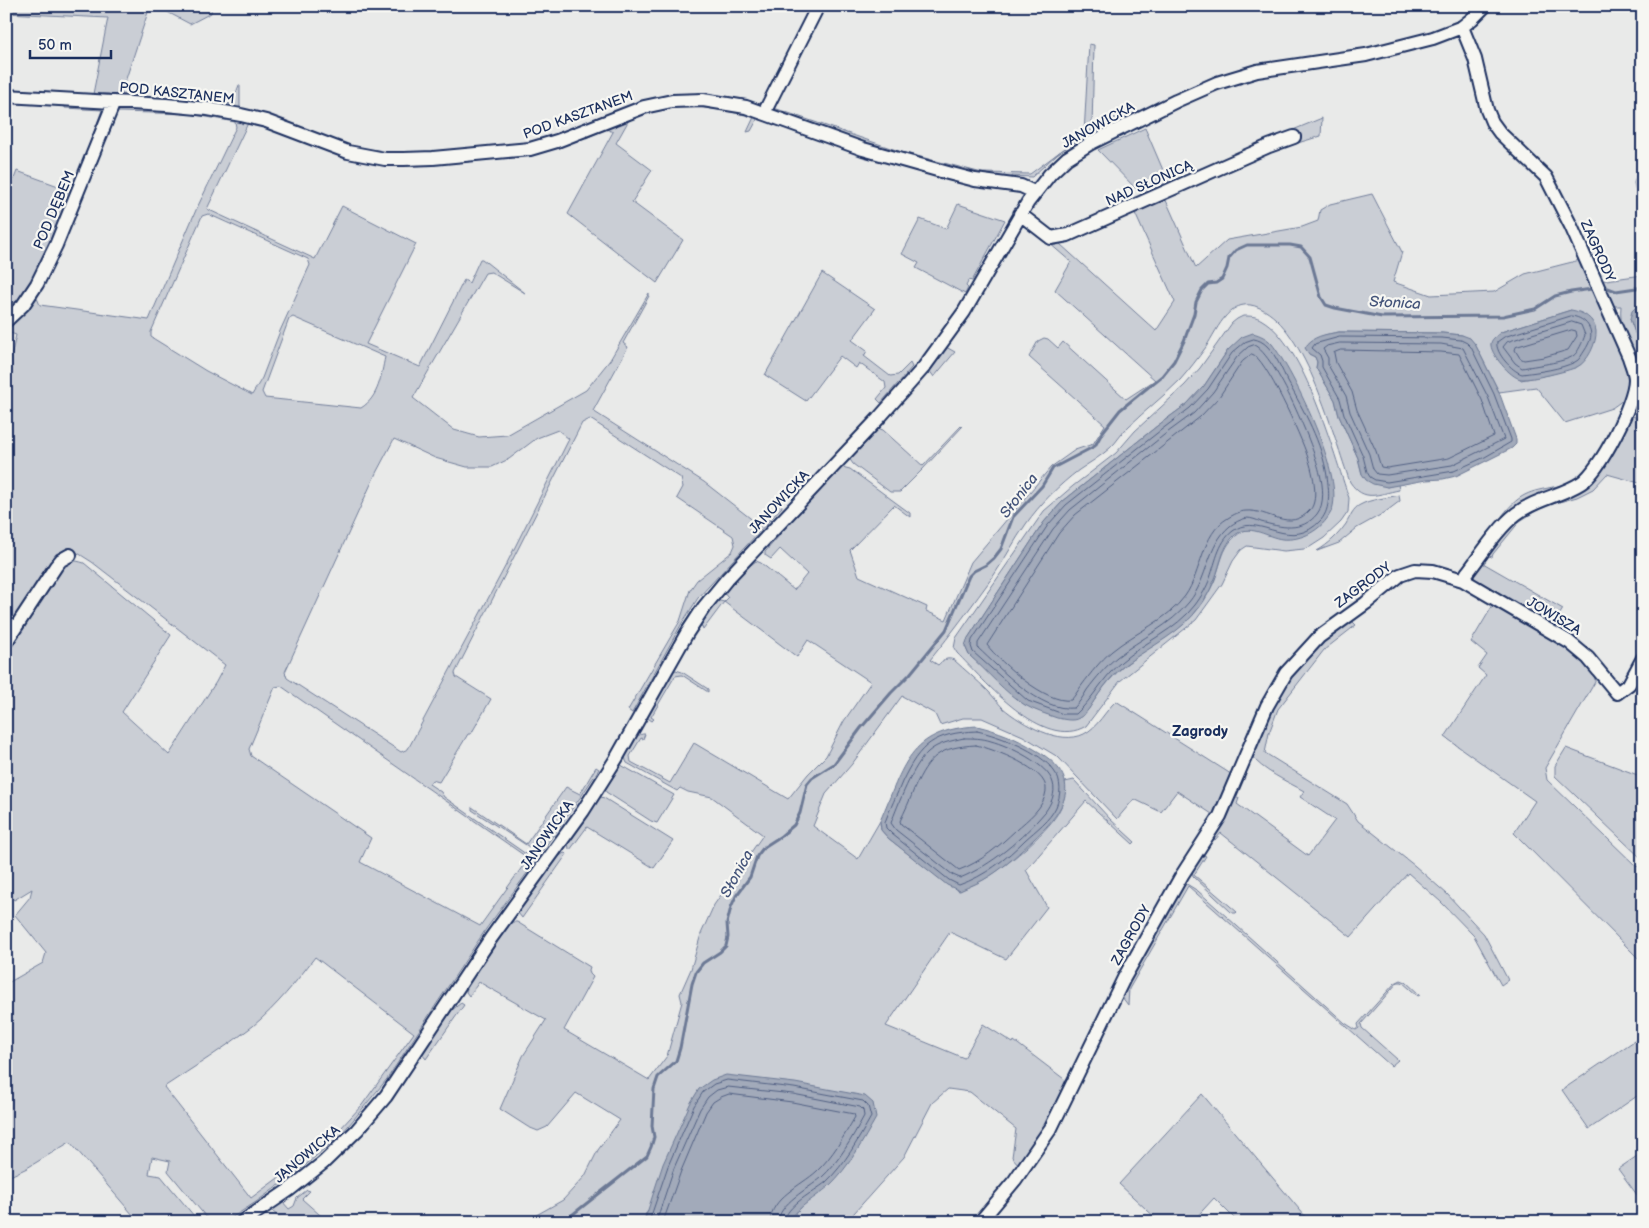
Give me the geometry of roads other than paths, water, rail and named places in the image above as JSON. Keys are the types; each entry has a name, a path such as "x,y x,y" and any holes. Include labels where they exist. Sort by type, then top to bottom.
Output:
{"street":[{"path":"764,113 818,6"},
{"name":"JANOWICKA","path":"242,1222 289,1190 323,1163 348,1140 386,1096 491,938 592,797 616,759 691,624 727,578 878,419 924,366 964,312 1034,192 1054,169 1078,150 1176,101 1217,83 1277,67 1333,61 1397,48 1449,33 1462,27 1485,6"},
{"name":"ZAGRODY","path":"980,1222 1015,1180 1051,1128 1124,978 1182,875 1220,816 1257,726 1286,674 1319,637 1366,603 1400,575 1424,570 1443,573 1463,580 1514,516 1542,499 1574,486 1589,477 1619,429 1633,391 1635,378 1629,357 1571,226 1546,177 1500,133 1492,122 1475,59 1462,27"},
{"name":"POD KASZTANEM","path":"6,96 166,105 242,115 266,121 348,152 394,159 433,158 530,149 557,141 630,112 672,101 703,100 746,107 863,148 975,180 1021,186 1034,192"},
{"name":"POD DĘBEM","path":"6,321 23,305 38,284 56,245 114,102"},
{"name":"NAD SŁONICĄ","path":"1020,214 1051,238 1068,235 1269,146 1294,137"},
{"path":"6,642 56,566 61,560 70,555"},
{"name":"JOWISZA","path":"1463,580 1575,646 1588,658 1617,693 1628,684 1643,658"}],"water":[{"path":"1643,305 1643,355 1630,319 1632,311 1637,306"},
{"path":"1571,310 1587,316 1595,326 1596,331 1591,351 1585,361 1577,367 1549,375 1521,379 1507,370 1493,353 1491,343 1501,332"},
{"path":"1339,332 1442,333 1462,335 1470,338 1475,344 1499,392 1516,439 1516,444 1512,448 1456,476 1387,487 1373,484 1366,480 1339,416 1335,400 1316,368 1317,362 1315,357 1309,354 1305,348 1315,338"},
{"path":"1253,333 1263,337 1272,344 1292,377 1315,426 1325,452 1331,476 1334,497 1331,512 1317,529 1297,538 1276,538 1249,530 1238,533 1228,543 1216,577 1204,601 1193,615 1176,631 1136,657 1113,676 1082,716 1074,720 1057,718 1025,705 1003,688 969,655 965,646 968,638 1044,522 1062,502 1187,404 1204,386 1228,350 1242,337"},
{"path":"977,726 1014,738 1050,759 1060,770 1065,781 1066,792 1056,815 1013,859 983,880 960,891 947,885 888,838 881,830 880,821 903,768 922,743 936,735 954,729"},
{"path":"726,1075 795,1083 865,1096 873,1103 876,1118 843,1171 788,1222 644,1222 663,1164 690,1104 699,1089 712,1080"}],"waterway":[{"name":"Słonica","path":"563,1222 647,1156 654,1137 652,1126 654,1089 658,1077 676,1061 696,972 703,963 726,946 728,937 727,923 731,907 736,896 750,877 757,856 764,847 794,825 800,813 807,784 812,778 834,764 861,728 910,674 946,630 969,576 994,558 1001,549 1013,517 1042,486 1053,468 1095,446 1102,433 1120,410 1162,376 1174,361 1184,341 1194,314 1196,302 1202,290 1208,284 1216,283 1222,279 1229,258 1236,250 1247,245 1290,245 1301,247 1310,257 1321,297 1326,305 1382,317 1503,316 1535,309 1555,296 1592,289"},
{"name":"Słonica","path":"1605,287 1616,291 1643,287"}],"district":[{"name":"Zagrody","path":"1200,731"}]}
